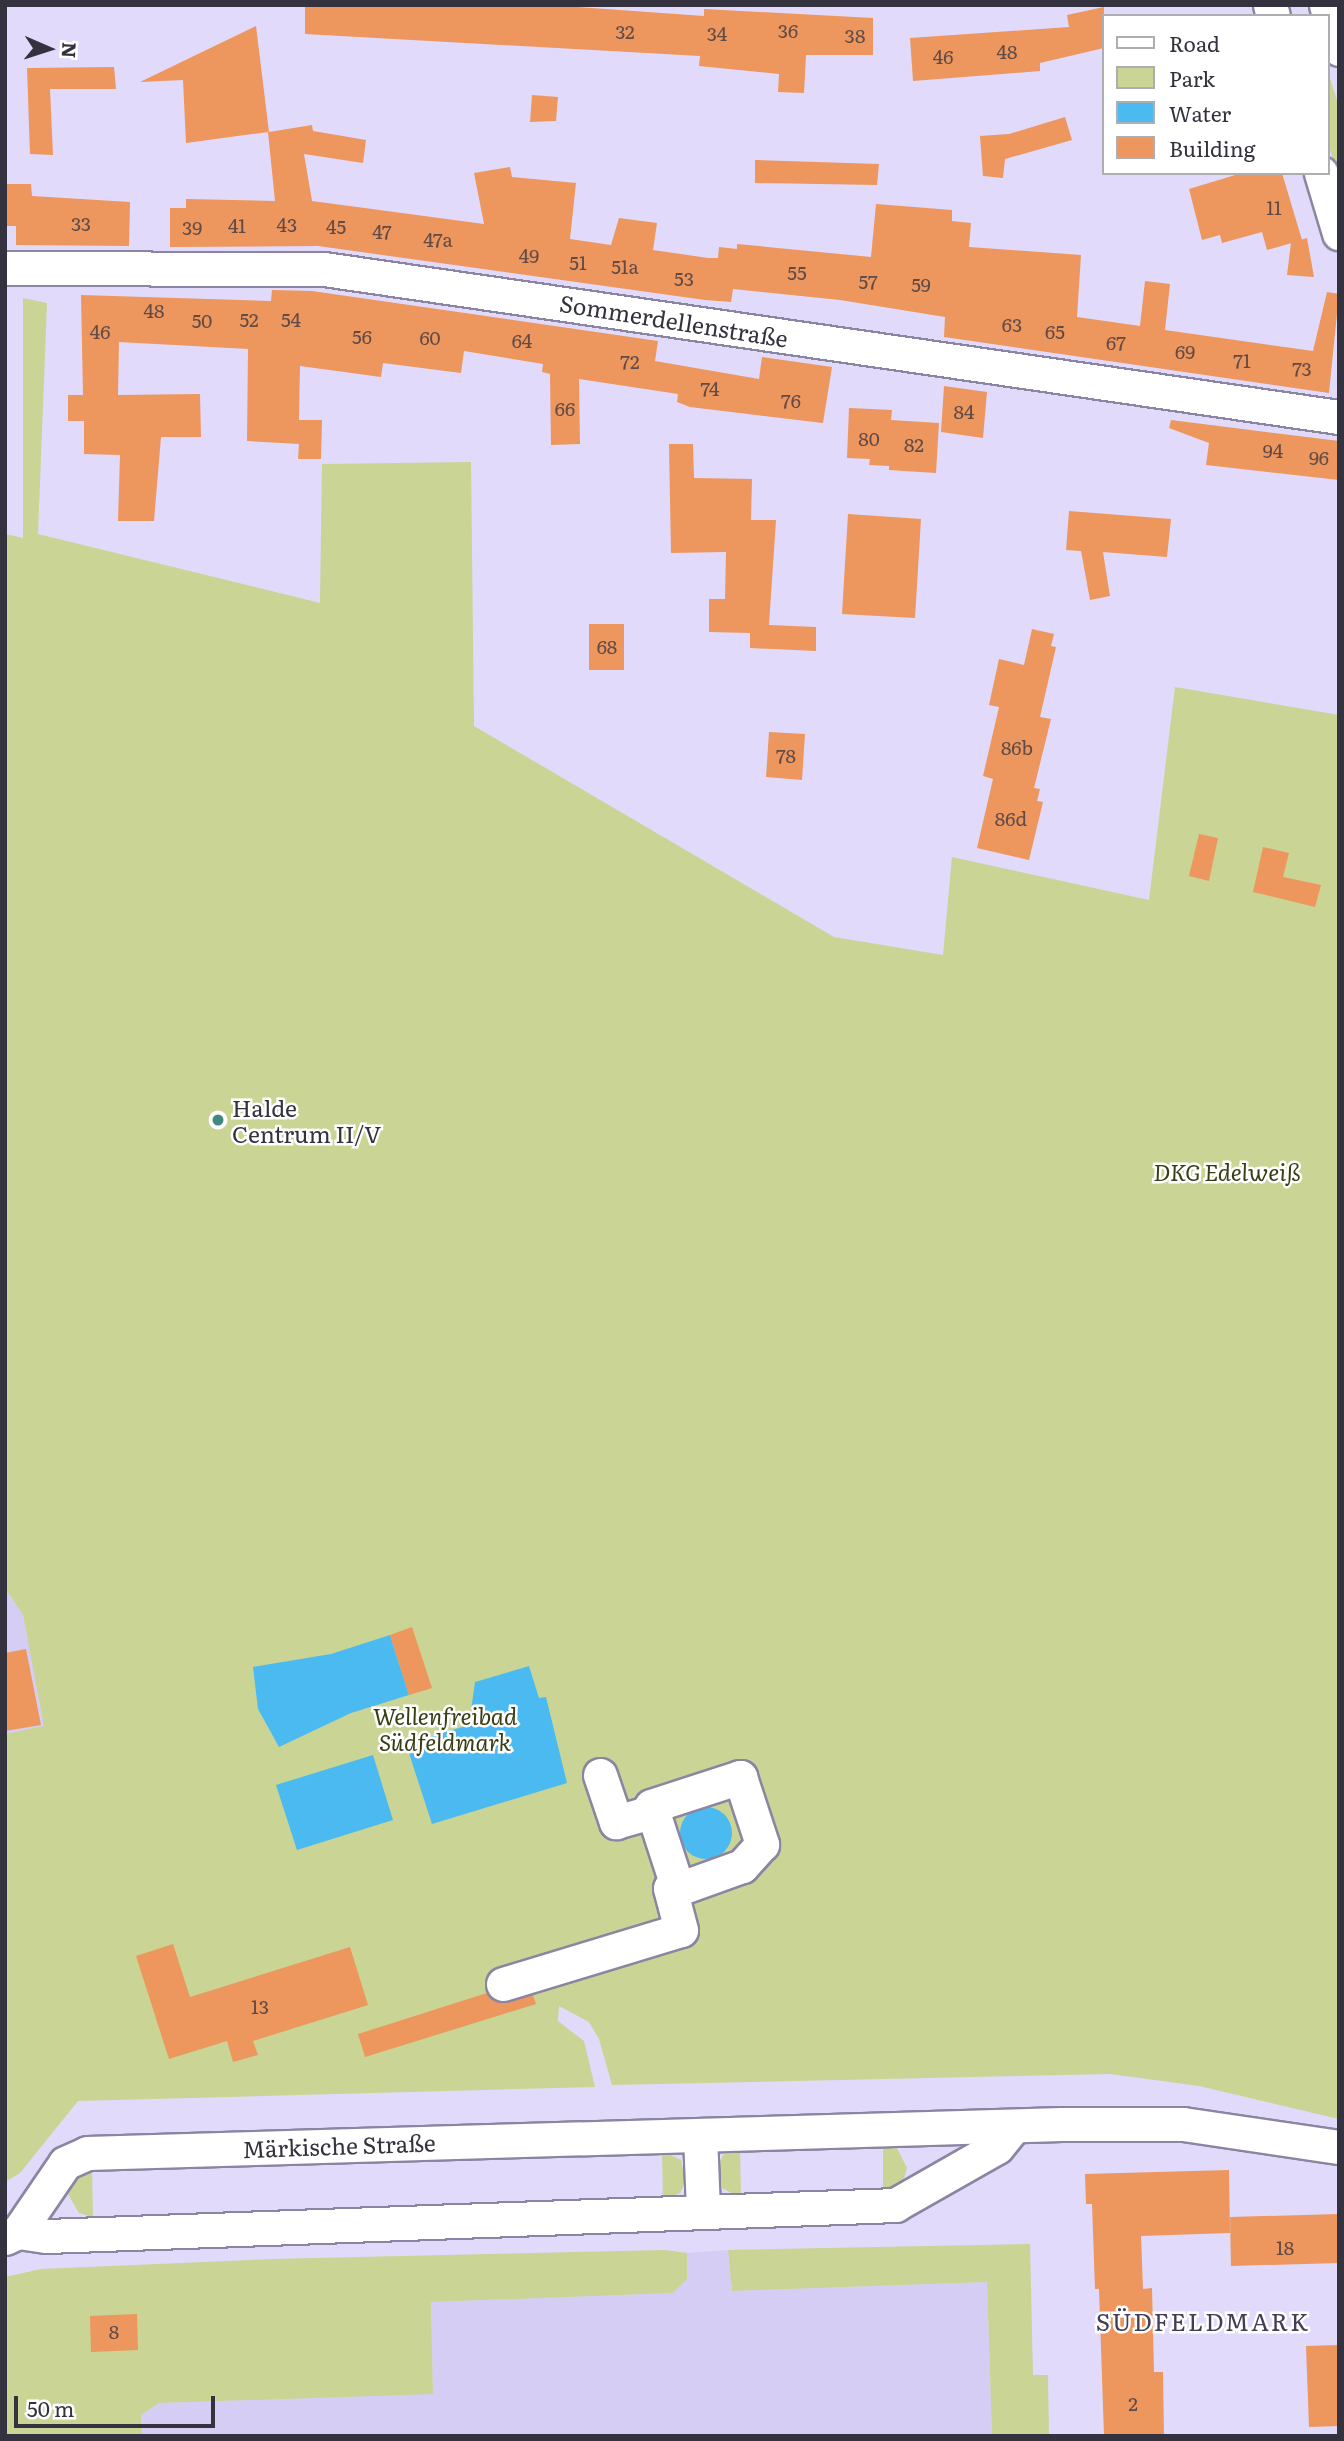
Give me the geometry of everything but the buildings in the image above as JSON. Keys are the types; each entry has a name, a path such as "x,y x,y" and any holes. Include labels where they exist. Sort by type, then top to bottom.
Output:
{"street":[{"path":"1330,19 1339,49"},
{"path":"1322,175 1339,233"},
{"name":"Sommerdellenstraße","path":"5,268 324,270 1339,417"},
{"path":"600,1775 616,1822 652,1812"},
{"path":"740,1776 762,1844 742,1866 678,1889 676,1885 651,1806 740,1776"},
{"path":"503,1984 681,1930 670,1888 676,1885"},
{"name":"Märkische Straße","path":"12,2235 65,2164 87,2153 1183,2124 1339,2147"},
{"name":"Märkische Straße","path":"12,2235 47,2236 895,2205 997,2147 1013,2127"},
{"path":"700,2136 703,2211"}],"shaded area":[{"path":"5,1588 23,1615 45,1727 5,1734"},
{"path":"728,2250 732,2291 987,2282 992,2436 142,2436 141,2415 159,2403 433,2393 431,2302 673,2293 687,2279 687,2253"}],"green space":[{"path":"1330,78 1339,107 1339,179 1330,150"},
{"path":"23,298 47,303 38,534 320,603 322,464 471,462 474,726 834,937 943,955 952,857 1149,900 1175,687 1339,715 1339,2119 1199,2086 1110,2074 612,2085 599,2039 589,2022 559,2006 558,2021 584,2041 595,2087 78,2101 20,2173 5,2182 5,1734 44,1726 23,1615 5,1588 5,534 23,538"},
{"path":"883,2143 897,2148 907,2168 903,2182 883,2194"},
{"path":"740,2148 741,2198 722,2188 717,2167 723,2155"},
{"path":"662,2151 681,2160 686,2181 680,2193 663,2201"},
{"path":"92,2168 93,2217 79,2213 68,2194 76,2174"},
{"path":"1030,2244 1033,2375 1048,2375 1049,2436 992,2436 987,2282 732,2291 728,2250"},
{"path":"665,2250 687,2253 687,2279 673,2293 431,2302 433,2394 159,2403 141,2415 142,2436 5,2436 5,2277 41,2269 273,2259"}],"water":[{"path":"390,1635 409,1695 351,1713 279,1747 258,1709 253,1667 331,1654"},
{"path":"529,1666 539,1698 546,1697 567,1783 432,1824 406,1744 469,1725 475,1682"},
{"path":"373,1755 393,1820 297,1850 276,1785"},
{"path":"706,1807 725,1814 732,1833 725,1852 706,1859 687,1852 680,1833 687,1814"}],"place":[{"name":"Halde Centrum II/V","path":"218,1120"}],"district":[{"name":"SÜDFELDMARK","path":"1203,2321"}],"park label":[{"name":"DKG Edelweiß","path":"1227,1171"},
{"name":"Wellenfreibad Südfeldmark","path":"445,1728"}]}
